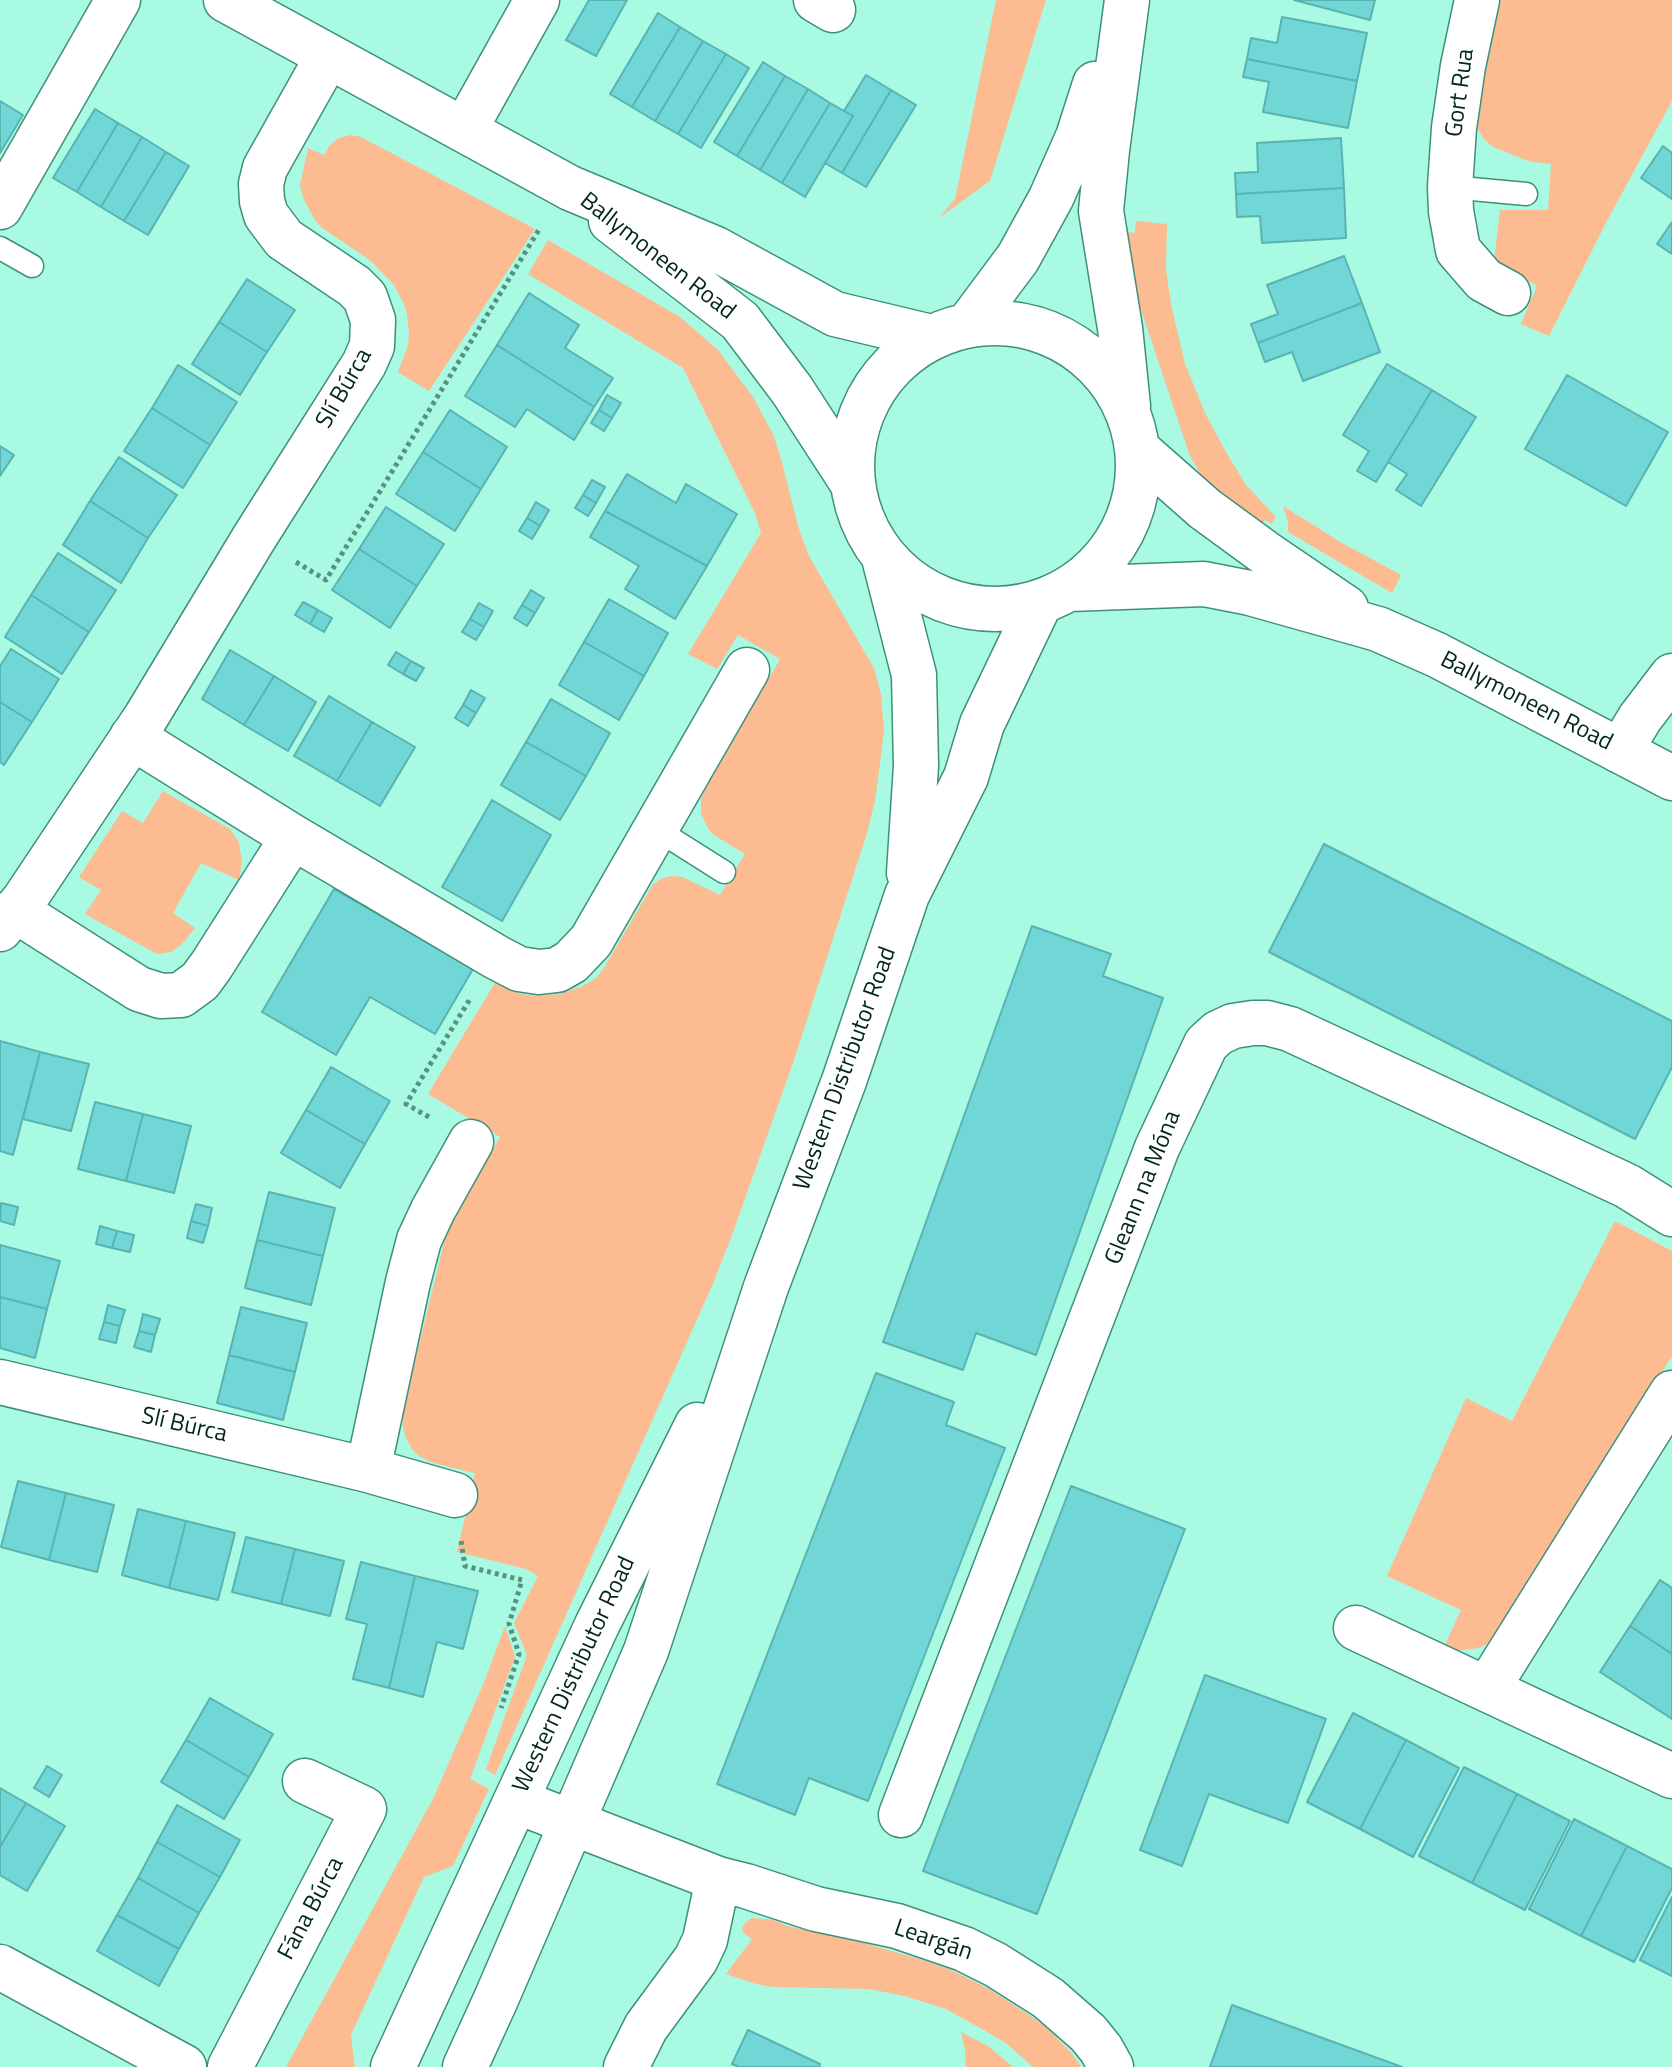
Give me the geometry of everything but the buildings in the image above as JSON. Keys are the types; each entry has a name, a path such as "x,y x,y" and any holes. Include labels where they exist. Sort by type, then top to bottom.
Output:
{"street":[{"path":"0,207 118,0"},
{"name":"Ballymoneen Road","path":"226,0 570,188 716,249 835,314 950,331"},
{"path":"465,129 537,0"},
{"path":"950,331 1018,258 1051,198 1078,137 1124,0"},
{"path":"1124,0 1101,211 1120,328 1133,432 1138,478 1125,526 1107,555 1089,574 1054,596 1014,608 988,610 950,603 907,580 884,558 860,518 853,484 852,449 863,408 891,367 910,350 950,331 999,322 1029,326 1066,340 1092,360 1117,391 1133,432"},
{"name":"Gort Rua","path":"1477,0 1454,128 1451,211 1458,250 1484,280 1508,293"},
{"name":"Slí Búrca","path":"293,837 211,966 200,981 181,995 161,996 139,989 8,920 132,737 364,364 372,346 373,320 365,297 354,286 284,239 266,215 262,201 261,184 265,168 328,56"},
{"name":"Ballymoneen Road","path":"570,188 740,321 792,390 853,484"},
{"name":"Ballymoneen Road","path":"1133,432 1205,509 1378,629"},
{"name":"Western Distributor Road","path":"884,558 914,675 916,766 907,895"},
{"name":"Ballymoneen Road","path":"1054,596 1204,584 1250,593 1378,629 1437,655 1672,778"},
{"name":"Western Distributor Road","path":"465,2067 646,1651 766,1287 844,1081 907,895 966,777 982,724 1054,596"},
{"path":"132,737 496,957 519,969 539,972 557,970 571,962 591,941 747,670"},
{"path":"1620,751 1672,676"},
{"name":"Gleann na Móna","path":"901,1815 1157,1148 1206,1044 1218,1033 1233,1026 1253,1023 1290,1029 1627,1186 1672,1214"},
{"path":"368,1470 404,1296 419,1240 471,1142"},
{"name":"Western Distributor Road","path":"393,2067 597,1625 766,1287"},
{"name":"Slí Búrca","path":"0,1382 368,1470 455,1495"},
{"path":"1487,1689 1672,1393"},
{"path":"1356,1628 1672,1776"},
{"name":"Fána Búrca","path":"230,2067 364,1809 305,1781"},
{"name":"Leargán","path":"516,1801 718,1879 816,1909 897,1926 979,1956 1032,1986 1062,2009 1088,2033 1111,2067"},
{"path":"626,2067 646,2027 696,1959 705,1940 718,1879"},
{"path":"0,1967 184,2067"}],"lane":[{"path":"1450,187 1526,194"},
{"path":"0,248 32,266"},
{"path":"656,829 724,872"}],"path":[{"path":"254,538 326,580 540,227"},
{"path":"471,1142 406,1104 496,957"},
{"path":"455,1495 465,1566 522,1580 509,1624 519,1654 498,1714"}],"shaded area":[{"path":"996,0 1046,0 990,181 939,218 955,199"},
{"path":"1501,0 1672,0 1672,101 1549,336 1521,324 1537,286 1494,260 1500,210 1548,210 1551,164 1528,161 1493,147 1477,127 1480,98"},
{"path":"351,135 361,137 535,229 429,391 398,372 408,346 409,333 406,308 394,285 371,261 321,227 303,198 300,185 308,148 324,155 339,138"},
{"path":"1136,221 1167,224 1166,270 1185,364 1206,415 1226,452 1246,485 1276,517 1271,524 1265,520 1257,531 1212,493 1190,456 1138,301 1121,231 1135,233"},
{"path":"548,240 680,317 718,350 753,397 773,434 809,556 874,668 881,694 884,732 875,801 867,833 795,1057 731,1238 495,1775 486,1769 527,1655 514,1623 538,1576 526,1569 457,1552 475,1473 433,1463 419,1456 406,1438 402,1414 445,1239 500,1137 428,1094 496,981 517,993 535,996 560,994 596,978 653,884 663,878 682,877 720,895 745,854 709,830 701,814 701,797 780,659 738,635 717,669 688,654 761,533 755,513 683,368 528,274"},
{"path":"1283,506 1401,575 1392,593 1288,532"},
{"path":"163,791 230,829 239,842 242,862 239,880 201,863 173,913 195,928 171,952 157,954 85,914 101,890 79,877 122,811 143,823"},
{"path":"1615,1221 1672,1251 1672,1356 1498,1639 1479,1648 1456,1651 1444,1647 1461,1610 1387,1576 1466,1398 1512,1421"},
{"path":"505,1626 515,1657 470,1779 489,1789 453,1866 424,1877 351,2035 355,2067 286,2067 433,1799"},
{"path":"752,1918 774,1920 787,1926 857,1941 953,1971 991,1990 1047,2028 1081,2067 1033,2067 1007,2044 946,2009 905,1996 869,1989 773,1987 726,1974 752,1939 744,1934 742,1928"},
{"path":"961,2032 988,2046 1013,2067 966,2067"}]}
